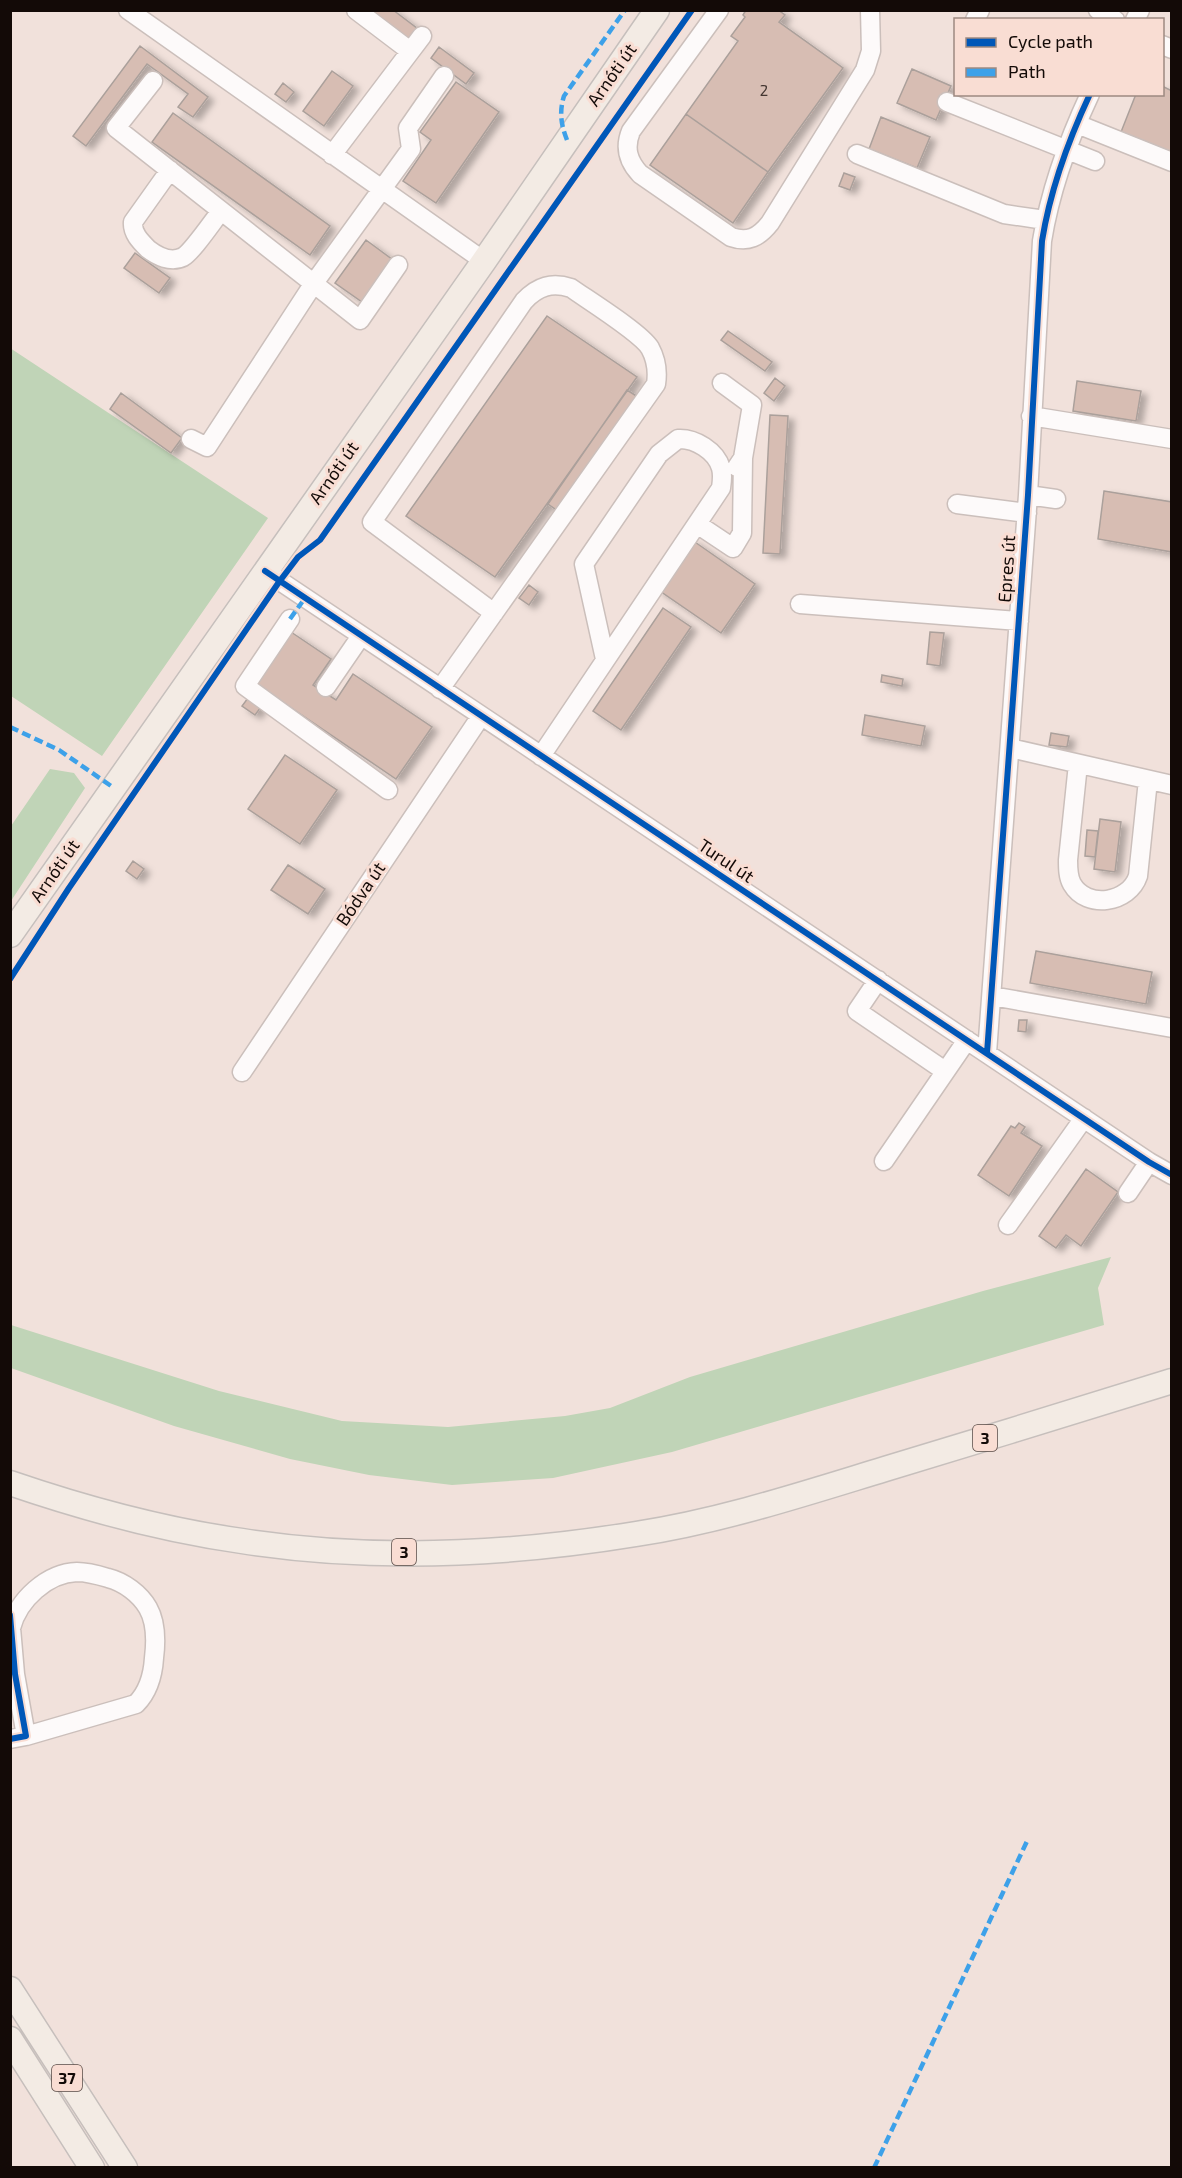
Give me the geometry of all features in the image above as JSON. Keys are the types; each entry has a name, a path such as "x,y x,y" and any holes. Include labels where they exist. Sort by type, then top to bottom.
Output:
{"main road":[{"name":"Arnóti út","path":"10,935 484,261 657,10"},
{"name":"3","path":"10,1483 129,1519 244,1542 378,1552 512,1549 637,1534 742,1511 1172,1382"},
{"name":"37","path":"10,1989 124,2168"},
{"name":"37","path":"10,2039 92,2168"}],"street":[{"path":"128,10 484,261"},
{"path":"356,10 410,51"},
{"path":"719,10 631,131 627,149 633,167 640,174 731,237 745,240 758,235 770,223 865,70 871,51 870,10"},
{"path":"1098,10 1112,18"},
{"path":"332,154 422,36"},
{"path":"191,439 207,447 314,283 411,149 408,128 444,76"},
{"path":"153,81 116,128 360,320 398,265"},
{"name":"Epres út","path":"987,1053 1027,504 1042,241 1067,150 1089,96"},
{"path":"947,102 1095,161"},
{"path":"1077,124 1172,162"},
{"path":"856,154 1004,214 1046,220"},
{"path":"170,171 133,222 133,229 137,237 149,249 160,257 171,260 183,257 221,211"},
{"path":"440,689 494,613 656,384 655,360 644,339 571,288 561,285 541,287 524,301 372,522 494,613"},
{"path":"697,524 733,548 742,533 743,458 752,405 722,383"},
{"path":"1031,416 1172,439"},
{"path":"605,659 584,564 659,454 678,439 695,441 720,464 721,488"},
{"path":"541,756 743,458"},
{"path":"957,504 1027,504 1056,499"},
{"name":"Turul út","path":"265,571 1149,1162 1172,1174"},
{"path":"800,604 1019,621"},
{"path":"290,620 245,686 388,790"},
{"path":"326,687 361,636"},
{"name":"Bódva út","path":"242,1072 481,716"},
{"path":"1010,748 1172,785"},
{"path":"1078,764 1068,860 1069,873 1072,883 1079,892 1095,899 1114,899 1123,896 1135,884 1138,876 1148,780"},
{"path":"878,980 857,1011 945,1071"},
{"path":"992,996 1172,1028"},
{"path":"884,1161 967,1040"},
{"path":"1008,1226 1084,1118"},
{"path":"1128,1193 1149,1162"},
{"path":"64,1574 93,1574 127,1586 148,1608 156,1642 149,1684 141,1698 136,1704 18,1738 11,1628 12,1621 23,1603 40,1585 64,1574"}],"green space":[{"path":"10,348 268,518 102,756 11,696"},
{"path":"50,769 74,773 85,788 11,901 11,826"},
{"path":"1111,1257 1098,1288 1104,1325 672,1452 553,1478 452,1485 369,1475 290,1459 174,1426 11,1368 11,1325 219,1391 342,1421 448,1427 565,1416 610,1408 690,1377 983,1291"}],"building":[{"path":"363,10 393,10 422,32 411,46"},
{"path":"746,10 778,10 785,15 779,22 843,68 768,172 686,114 738,41 731,36 745,17 743,15"},
{"path":"140,46 208,97 193,117 178,107 188,94 147,64 86,146 73,136"},
{"path":"439,47 474,73 466,84 431,58"},
{"path":"912,69 951,86 936,120 897,103"},
{"path":"332,71 353,86 324,126 303,111"},
{"path":"456,82 499,112 436,203 403,181 431,140 420,132"},
{"path":"283,83 294,92 286,102 275,94"},
{"path":"1164,87 1172,91 1172,155 1121,132 1135,96 1164,96"},
{"path":"173,113 330,226 310,255 152,142"},
{"path":"686,114 768,172 733,223 650,165"},
{"path":"881,117 930,137 917,168 869,149"},
{"path":"844,173 855,177 850,190 839,186"},
{"path":"366,240 393,260 362,302 335,283"},
{"path":"135,253 170,278 159,293 124,268"},
{"path":"547,316 637,377 495,577 406,516"},
{"path":"728,331 772,362 765,371 721,340"},
{"path":"775,378 785,386 774,401 764,393"},
{"path":"1077,381 1141,391 1136,421 1073,411"},
{"path":"627,390 638,397 558,511 548,504"},
{"path":"121,393 182,438 171,453 110,409"},
{"path":"770,415 788,416 780,554 763,553"},
{"path":"1104,491 1172,502 1172,552 1098,539"},
{"path":"692,540 755,584 721,633 657,589"},
{"path":"529,585 538,592 529,605 519,598"},
{"path":"663,608 691,627 621,730 593,711"},
{"path":"291,632 331,659 313,685 336,700 353,674 432,727 396,779 256,684"},
{"path":"930,632 944,633 940,666 927,664"},
{"path":"882,675 903,679 902,686 881,682"},
{"path":"248,698 261,707 255,715 242,706"},
{"path":"865,715 925,726 921,746 862,735"},
{"path":"1051,733 1069,736 1067,747 1049,745"},
{"path":"285,755 337,790 300,844 248,809"},
{"path":"1100,819 1121,822 1115,872 1094,869"},
{"path":"1087,830 1098,831 1095,857 1085,856"},
{"path":"133,861 144,869 137,879 126,871"},
{"path":"288,865 325,889 308,914 271,890"},
{"path":"1036,951 1152,972 1146,1004 1030,983"},
{"path":"1019,1020 1027,1020 1026,1032 1018,1031"},
{"path":"1019,1123 1025,1127 1021,1133 1042,1146 1009,1196 978,1175 1011,1126 1015,1128"},
{"path":"1086,1169 1118,1192 1081,1246 1066,1235 1056,1248 1039,1236"}],"marked path":[{"path":"567,140 561,118 564,96 625,10"},
{"path":"290,619 305,598"},
{"path":"10,727 59,750 114,788"},
{"path":"874,2168 1028,1839"}],"cycle path":[{"path":"10,979 69,888 279,582 298,557 320,540 692,10"},
{"path":"987,1053 1028,495 1042,241 1061,166 1089,96"},
{"path":"265,571 1149,1162 1172,1175"},
{"path":"10,1615 15,1674 26,1736 10,1739"}]}
